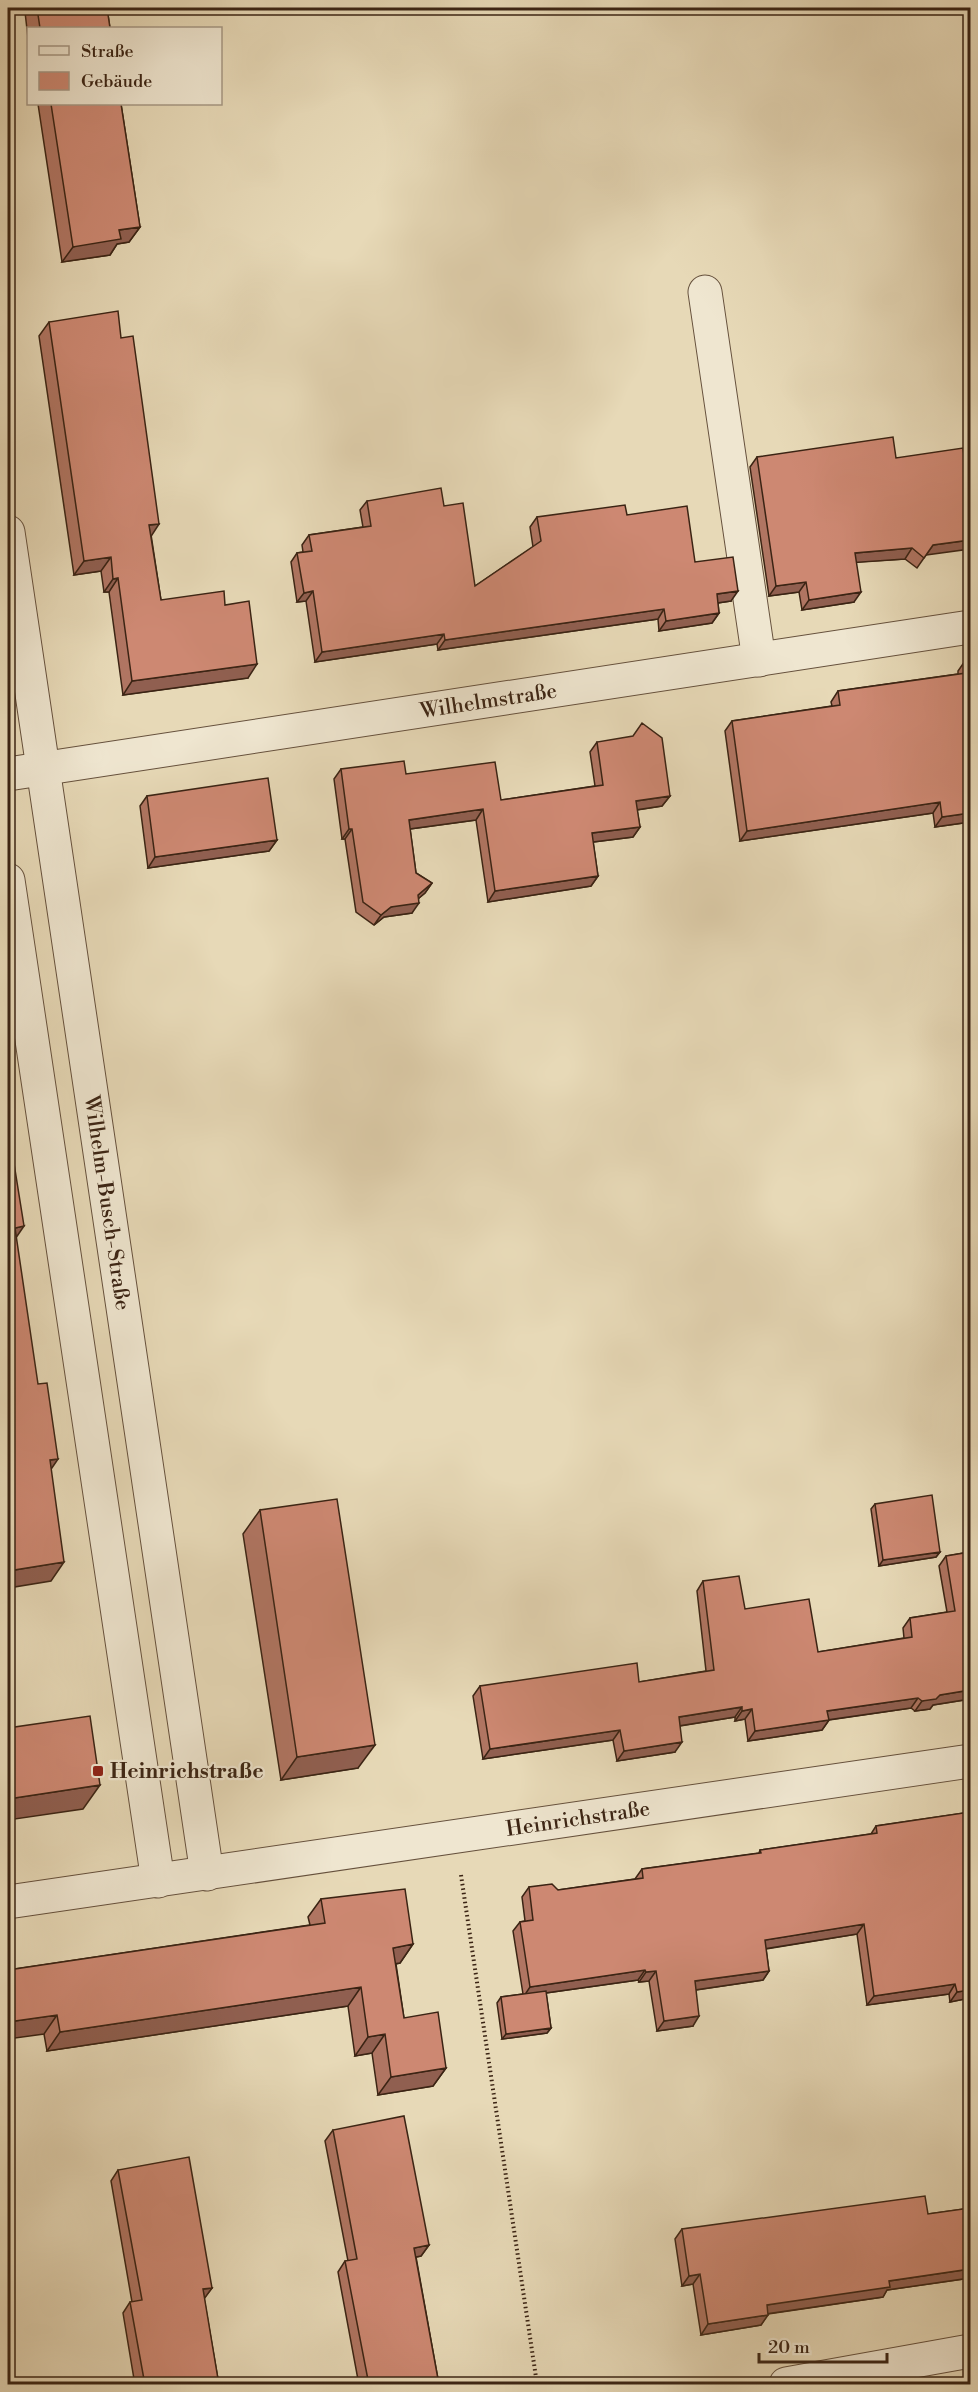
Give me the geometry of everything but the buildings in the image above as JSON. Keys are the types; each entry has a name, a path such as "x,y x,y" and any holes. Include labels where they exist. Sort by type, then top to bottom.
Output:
{"street":[{"path":"705,292 759,660"},
{"name":"Wilhelm-Busch-Straße","path":"8,532 207,1874"},
{"name":"Wilhelmstraße","path":"8,774 970,627"},
{"path":"8,880 158,1881"},
{"name":"Heinrichstraße","path":"8,1902 970,1761"},
{"path":"786,2385 970,2351"}],"path":[{"path":"456,1837 537,2385"}],"place":[{"name":"Heinrichstraße","path":"98,1771"}]}
